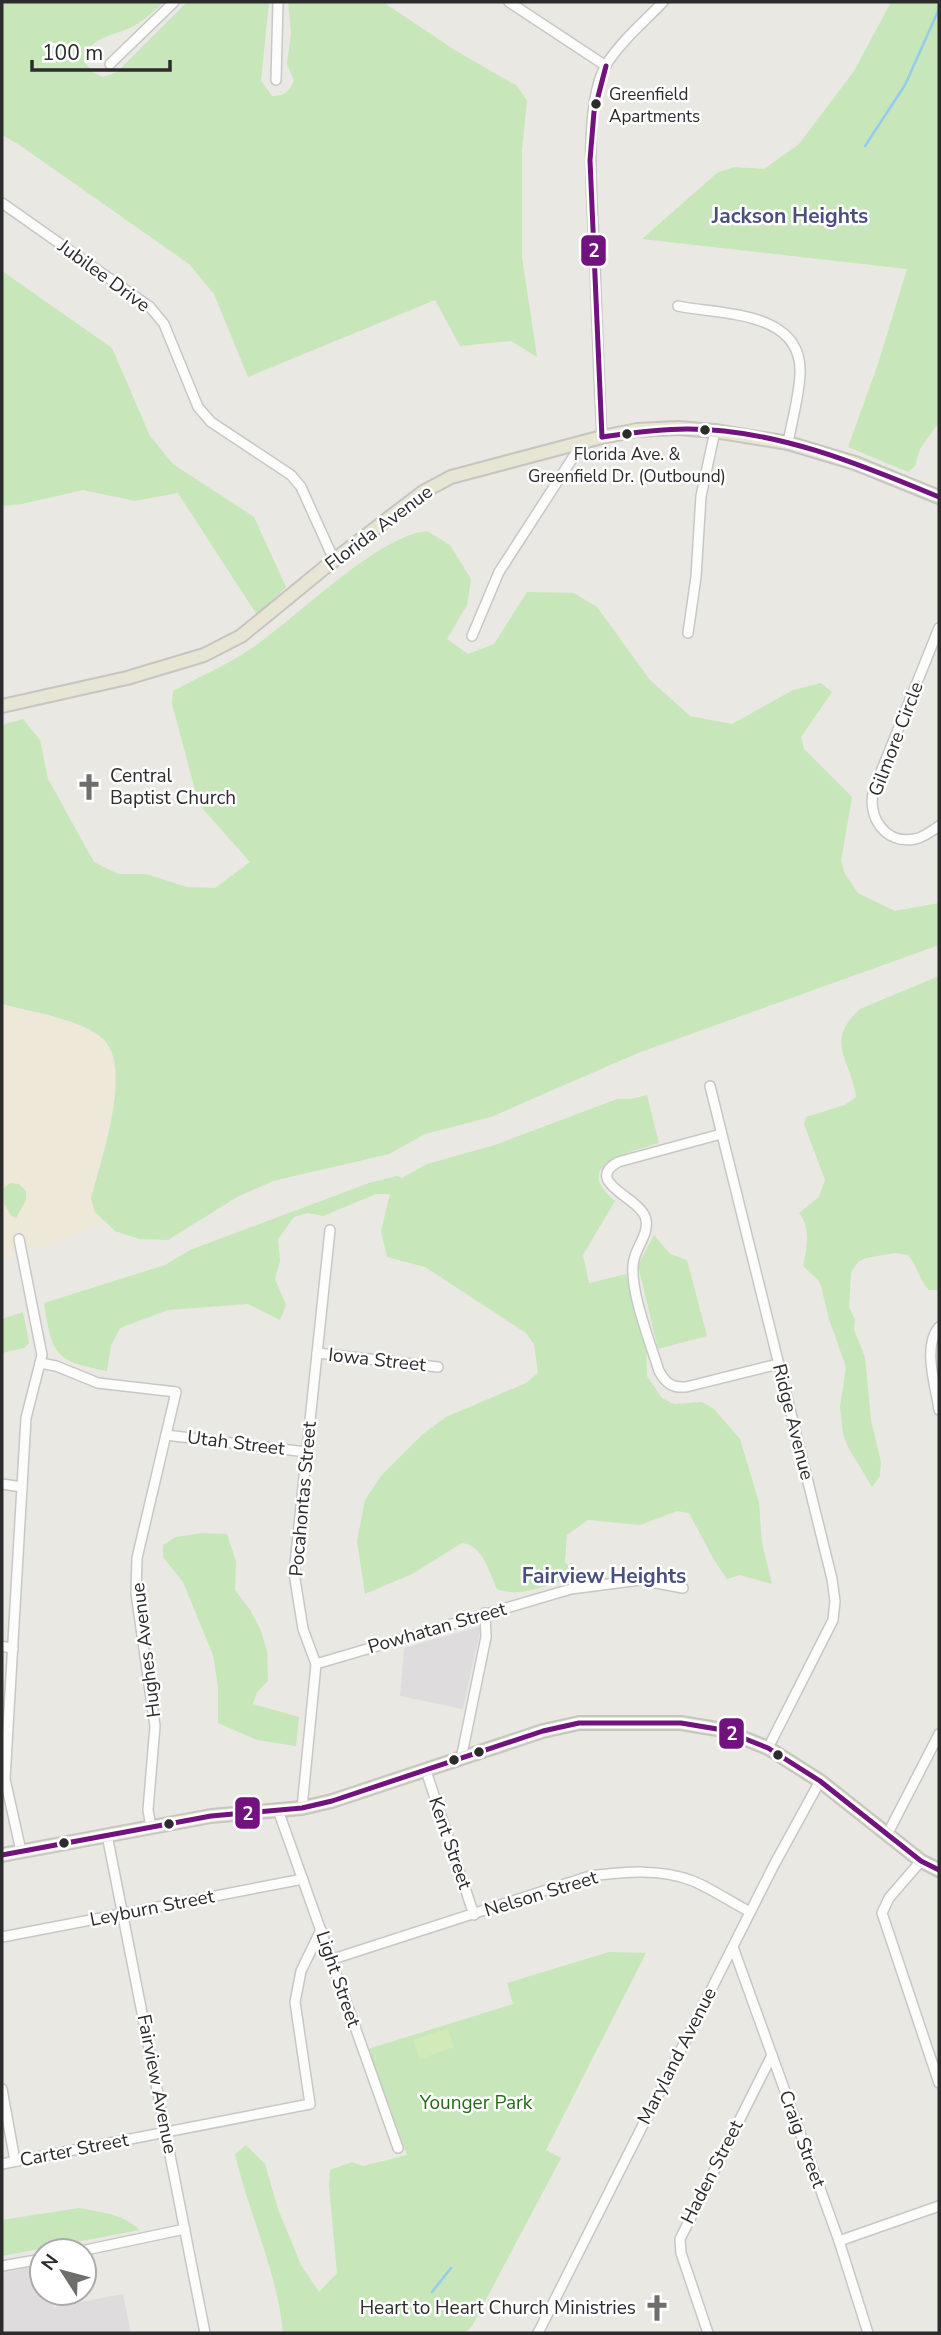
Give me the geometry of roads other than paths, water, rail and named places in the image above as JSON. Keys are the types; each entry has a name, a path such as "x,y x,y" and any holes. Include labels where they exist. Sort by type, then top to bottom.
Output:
{"main road":[{"name":"Florida Avenue","path":"2,706 127,678 204,655 241,636 422,492 451,477 583,442 637,430 678,428 715,431 788,443 855,463 939,497"},
{"path":"2,1855 211,1816 302,1808 426,1771 543,1731 579,1723 681,1723 723,1730 768,1748 820,1781 921,1861 939,1870"}],"street":[{"path":"110,64 174,2"},
{"path":"276,80 278,2"},
{"path":"509,2 606,66"},
{"path":"601,438 592,131 599,83 606,66 627,38 663,2"},
{"name":"Jubilee Drive","path":"2,203 150,307 164,324 198,407 211,422 291,475 301,487 334,560"},
{"path":"678,306 755,319 776,326 785,335 798,356 800,373 788,443"},
{"path":"688,633 696,576 701,496 715,431"},
{"path":"472,636 499,572 583,442"},
{"name":"Gilmore Circle","path":"939,628 871,802 873,816 880,827 895,838 914,839 939,826"},
{"name":"Ridge Avenue","path":"710,1086 832,1579 835,1601 833,1620 768,1748"},
{"path":"721,1134 618,1162 609,1167 607,1178 616,1190 638,1205 646,1218 646,1227 632,1267 635,1288 659,1371 665,1382 675,1387 686,1387 778,1364"},
{"name":"Pocahontas Street","path":"302,1808 316,1664 303,1629 294,1573 330,1230"},
{"path":"19,1239 42,1355 26,1418 5,1779 21,1851"},
{"path":"939,1327 933,1337 931,1353 939,1410"},
{"name":"Iowa Street","path":"317,1353 438,1367"},
{"name":"Hughes Avenue","path":"40,1363 56,1366 98,1383 176,1392 137,1558 136,1593 155,1726 148,1810 151,1827"},
{"name":"Utah Street","path":"166,1435 306,1452"},
{"path":"2,1484 22,1487"},
{"name":"Powhatan Street","path":"316,1664 571,1589 640,1580 683,1588"},
{"path":"461,1759 486,1637 485,1613"},
{"path":"2,1647 13,1649"},
{"path":"888,1833 939,1734"},
{"name":"Kent Street","path":"426,1771 474,1914"},
{"name":"Maryland Avenue","path":"538,2333 750,1912 820,1781"},
{"name":"Light Street","path":"278,1810 398,2148"},
{"name":"Fairview Avenue","path":"107,1835 205,2333"},
{"path":"921,1861 889,1898 882,1913 939,2083"},
{"name":"Nelson Street","path":"330,1960 590,1876 624,1872 668,1874 694,1881 750,1912"},
{"name":"Leyburn Street","path":"2,1937 303,1879"},
{"name":"Carter Street","path":"2,2164 310,2104 295,2001 301,1971 321,1930"},
{"name":"Craig Street","path":"733,1947 839,2241 868,2333"},
{"name":"Haden Street","path":"708,2333 681,2253 680,2239 772,2055"},
{"path":"2,2089 15,2161"},
{"path":"839,2241 939,2206"},
{"path":"98,2247 185,2229"},
{"path":"2,2266 28,2261"}],"waterway":[{"path":"865,146 905,85 939,9"},
{"path":"432,2292 451,2268"}],"place":[{"name":"Greenfield Apartments","path":"596,104"},
{"name":"Florida Ave. & Greenfield Dr. (Outbound)","path":"627,434"},
{"name":"Central Baptist Church","path":"89,787"},
{"name":"Heart to Heart Church Ministries","path":"657,2308"}],"district":[{"name":"Jackson Heights","path":"790,216"},
{"name":"Fairview Heights","path":"604,1576"}],"park label":[{"name":"Younger Park","path":"476,2103"}]}
